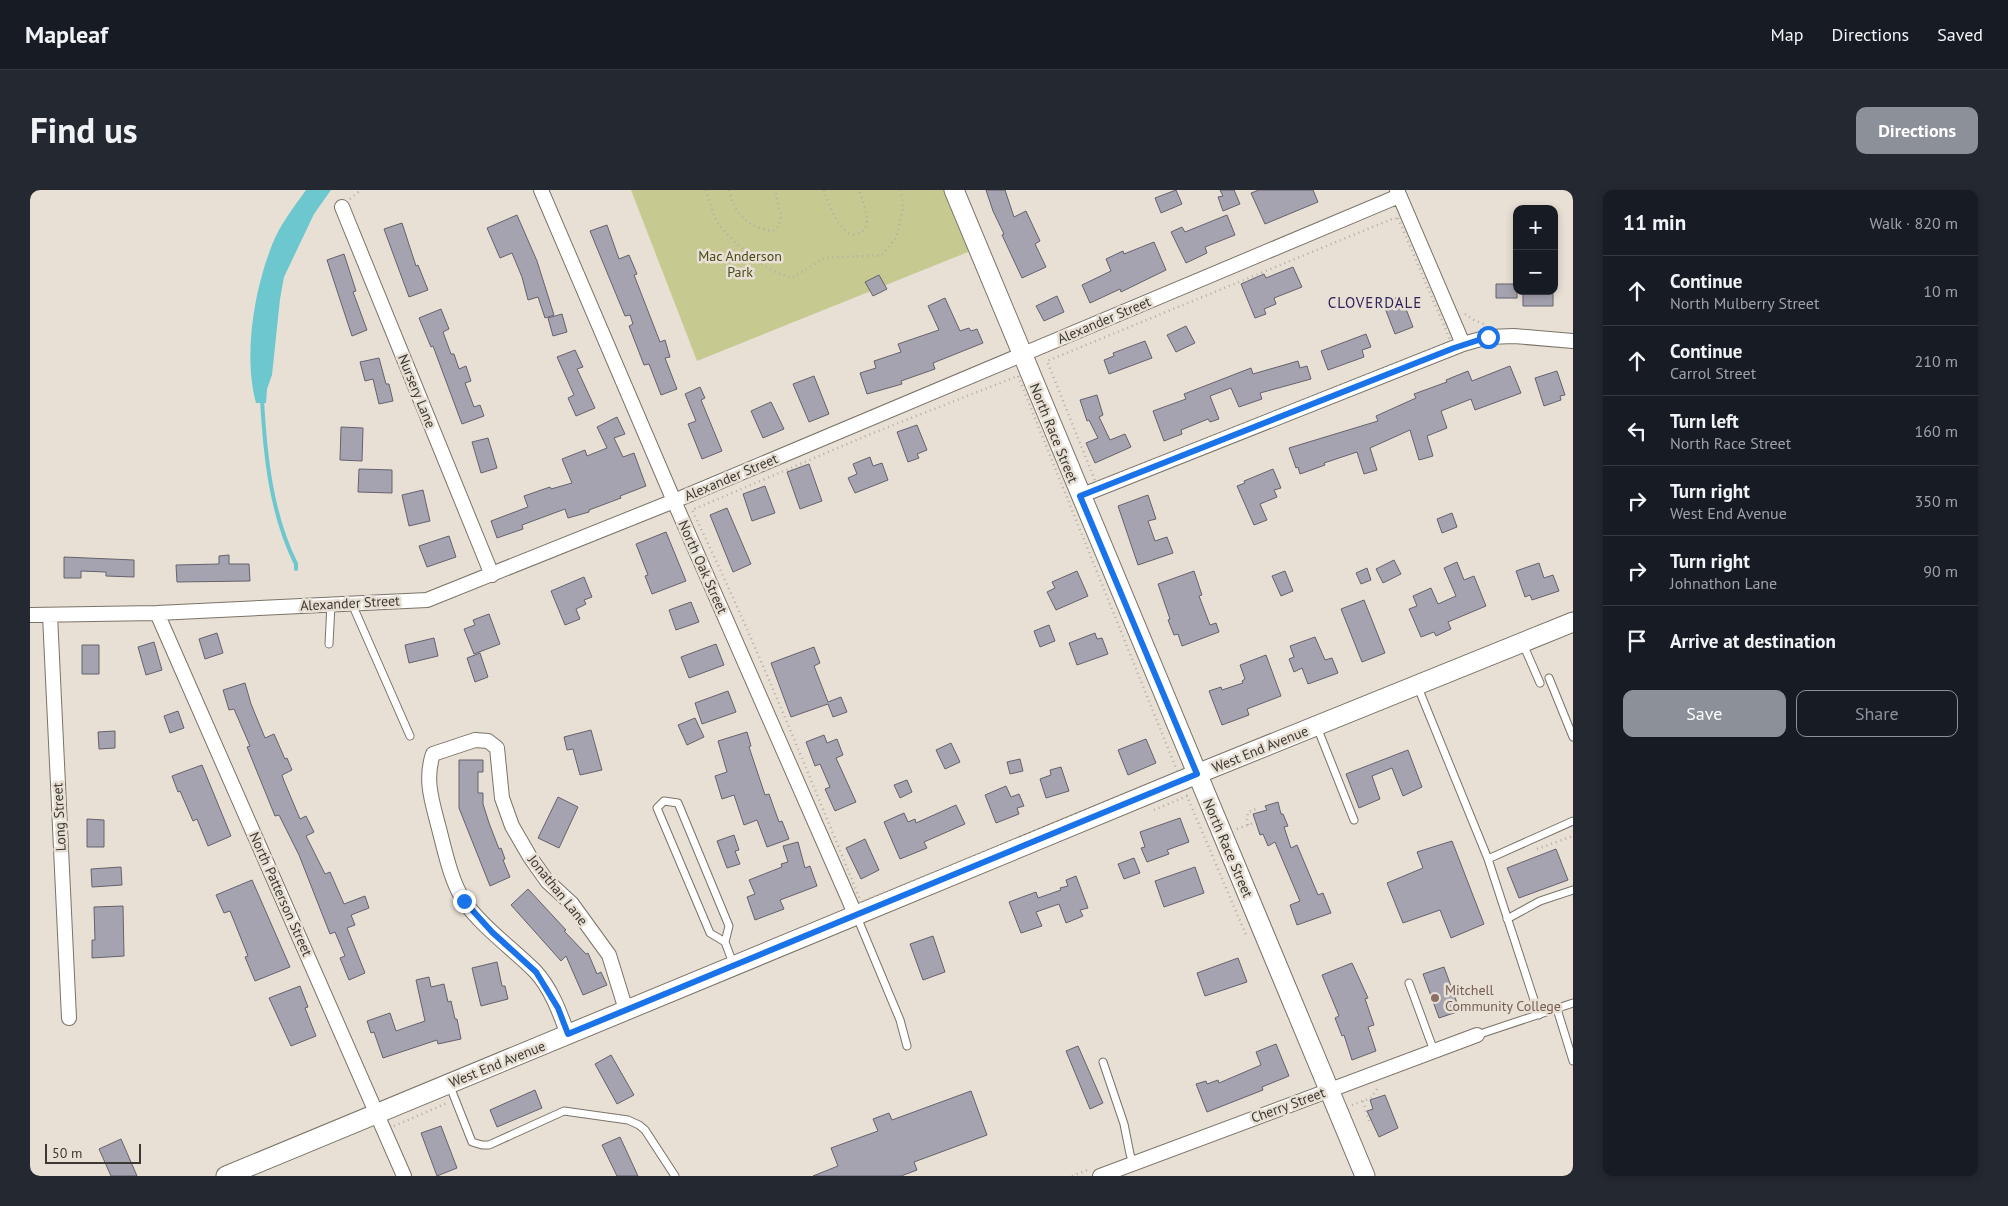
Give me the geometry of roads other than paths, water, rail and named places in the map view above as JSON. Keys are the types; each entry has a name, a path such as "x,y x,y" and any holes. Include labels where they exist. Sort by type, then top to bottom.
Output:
{"main road":[{"name":"North Race Street","path":"954,190 1365,1176"},
{"name":"West End Avenue","path":"226,1176 1197,774 1573,622"}],"street":[{"name":"North Oak Street","path":"541,190 674,501 856,916"},
{"name":"Alexander Street","path":"30,615 157,613 426,600 674,501 1398,193"},
{"path":"1398,193 1457,343"},
{"name":"Nursery Lane","path":"342,207 492,575"},
{"path":"1080,496 1457,343 1488,337 1573,341"},
{"name":"North Patterson Street","path":"157,613 404,1176"},
{"name":"Long Street","path":"50,615 69,1018"},
{"name":"Jonathan Lane","path":"568,1034 558,1008 536,972 492,932 464,901 445,851 430,793 429,768 433,754 475,740 488,741 497,748 502,798 512,826 547,881 572,904 609,955 626,1010"},
{"name":"Cherry Street","path":"1102,1173 1477,1035"}],"lane":[{"path":"352,603 410,736"},
{"path":"329,644 331,604"},
{"path":"1523,642 1540,682"},
{"path":"1549,678 1573,737"},
{"path":"1417,685 1488,859 1538,1015"},
{"path":"1317,726 1354,820"},
{"path":"725,942 710,933 657,808 664,802 678,803 729,926 725,942 734,966"},
{"path":"1488,859 1573,821"},
{"path":"1507,918 1540,901 1572,892"},
{"path":"856,916 900,1020 907,1046"},
{"path":"1409,983 1434,1051"},
{"path":"1477,1035 1573,1004"},
{"path":"1557,1009 1573,1061"},
{"path":"1103,1062 1124,1124 1133,1163"},
{"path":"449,1084 472,1142 489,1145 564,1111 628,1120 645,1130 675,1176"}],"water":[{"path":"306,190 331,190 314,214 284,277 272,375 267,389 266,403 256,403 250,365 252,323 260,282 275,238"}],"waterway":[{"path":"262,399 267,463 275,505 287,545 296,564 296,569"}],"place":[{"name":"Mitchell Community College","path":"1435,998"}],"district":[{"name":"CLOVERDALE","path":"1375,302"}],"park label":[{"name":"Mac Anderson Park","path":"740,264"}]}
